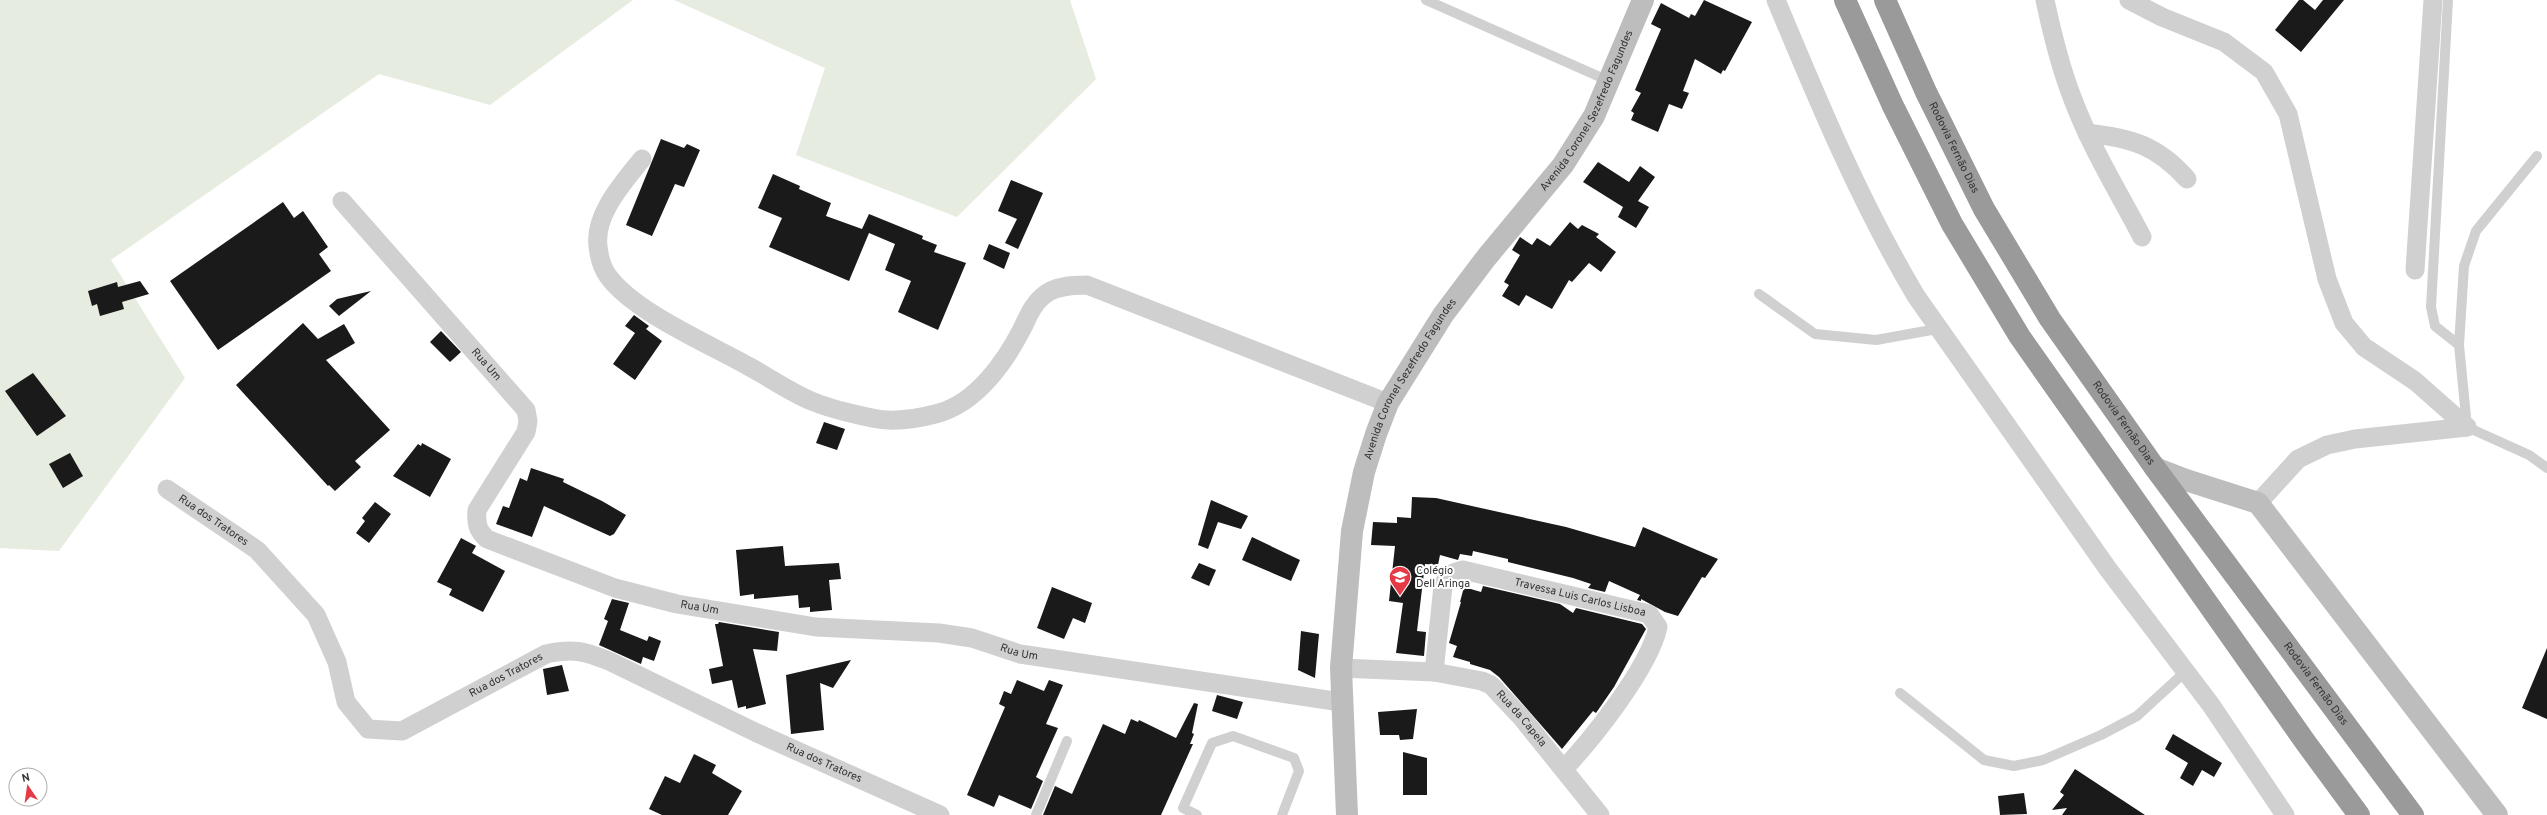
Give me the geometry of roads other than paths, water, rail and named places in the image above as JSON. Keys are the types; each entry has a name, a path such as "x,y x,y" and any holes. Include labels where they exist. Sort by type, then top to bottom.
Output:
{"highway":[{"path":"1845,0 1893,106 1952,224 2020,337 2306,743 2359,815"},
{"name":"Rodovia Fernão Dias","path":"1885,0 1926,92 1984,209 2050,319 2155,468 2413,815"}],"main road":[{"name":"Avenida Coronel Sezefredo Fagundes","path":"1347,815 1341,702 1341,668 1352,532 1364,472 1388,403 1443,315 1486,258 1562,165 1594,116 1643,0"},
{"path":"2155,468 2258,503 2497,815"}],"street":[{"path":"1776,0 1834,138 1896,262 1937,329 2108,569 2211,705 2285,815"},
{"path":"2045,0 2063,72 2087,133 2142,237"},
{"path":"2129,0 2162,17 2224,42 2264,72 2288,114 2327,279 2344,324 2364,347 2415,381 2467,427"},
{"path":"2415,270 2432,0"},
{"path":"2087,133 2140,142 2156,150 2173,163 2187,179"},
{"path":"642,159 613,197 602,222 597,244 601,262 608,276 622,291 652,313 813,402 873,419 894,421 941,412 970,395 994,372 1008,352 1032,308 1043,295 1070,285 1086,285 1388,403"},
{"name":"Rua Um","path":"342,201 526,410 528,421 526,432 477,510 476,521 479,531 487,539 616,588 677,604 816,627 939,633 972,638 1020,654 1341,702"},
{"path":"2258,503 2298,459 2327,445 2355,438 2467,427"},
{"name":"Rua dos Tratores","path":"168,489 257,550 316,615 338,662 346,702 368,729 402,731 546,654 567,650 584,651 609,661 757,733 940,815"},
{"name":"Travessa Luis Carlos Lisboa","path":"1434,672 1443,586 1447,577 1452,572 1463,570 1649,614 1658,627 1655,642 1624,692 1564,770"},
{"name":"Rua da Capela","path":"1341,668 1434,672 1482,680 1491,685 1522,718 1600,815"}],"lane":[{"path":"1426,0 1609,80"},
{"path":"2448,0 2431,307 2435,326 2459,345"},
{"path":"2537,156 2476,231 2464,266 2459,345 2467,427 2530,455 2547,468"},
{"path":"1759,294 1815,334 1876,340 1937,329"},
{"path":"1900,693 1984,760 2014,766 2043,760 2101,735 2137,716 2186,671"},
{"path":"1197,815 1183,808 1212,743 1233,736 1294,758 1299,770 1282,815"},
{"path":"1036,815 1067,741"}],"place":[{"name":"Colégio Dell Aringa","path":"1400,596"}]}
